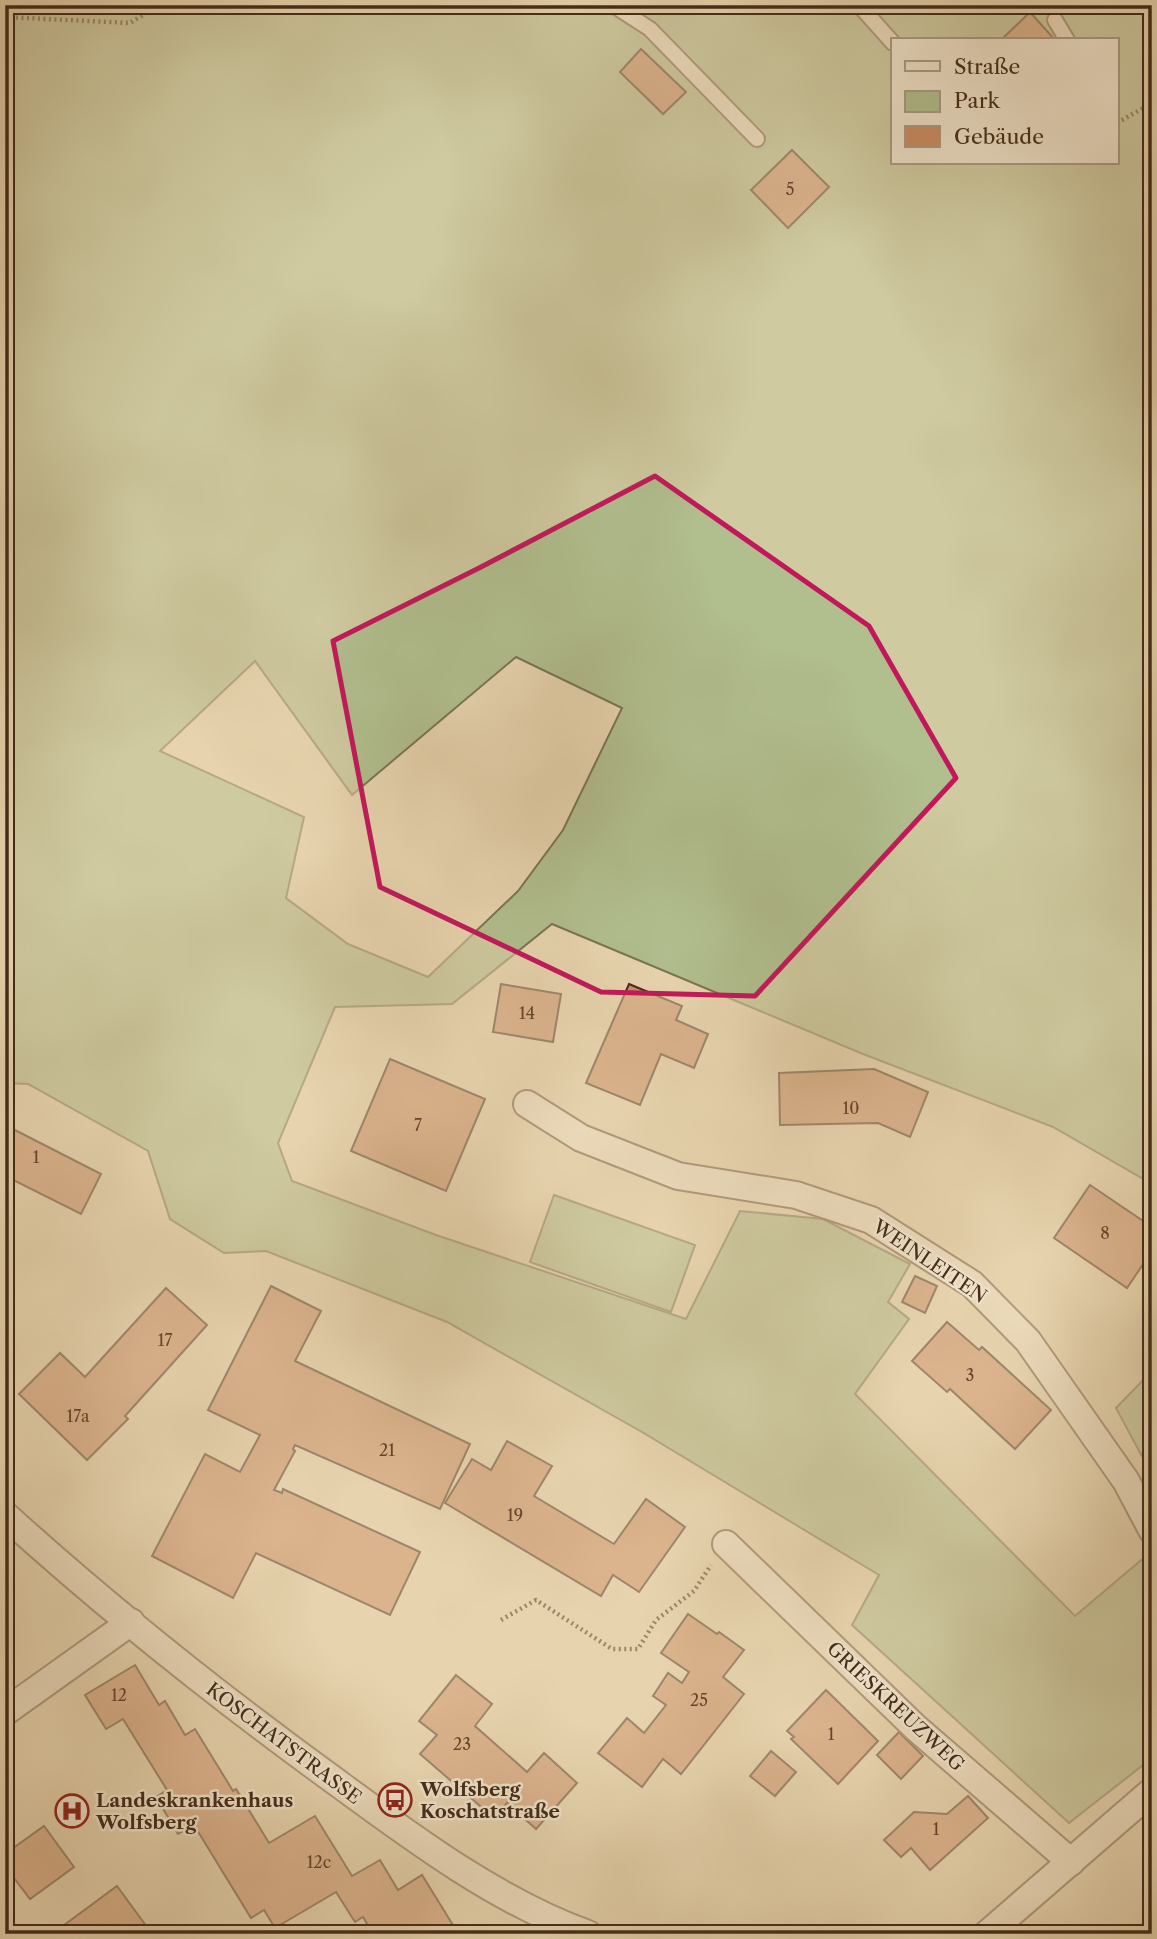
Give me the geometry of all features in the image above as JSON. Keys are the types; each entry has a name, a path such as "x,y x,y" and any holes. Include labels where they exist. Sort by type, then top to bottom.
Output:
{"street":[{"name":"WEINLEITEN","path":"527,1104 580,1138 678,1176 796,1195 871,1220 972,1284 1028,1340 1126,1481 1152,1530"},
{"name":"KOSCHATSTRASSE","path":"5,1515 222,1698 389,1821 501,1894 588,1934"},
{"name":"GRIESKREUZWEG","path":"726,1544 915,1727 1071,1862"},
{"path":"5,1712 131,1622"},
{"path":"987,1934 1152,1791"}],"lane":[{"path":"613,5 649,29 757,139"},
{"path":"859,5 891,41"},
{"path":"1055,20 1066,38"}],"path":[{"path":"5,17 130,23 159,5"},
{"path":"1118,121 1152,103"},
{"path":"502,1620 536,1600 612,1648 638,1649 656,1620 694,1591 726,1544"}],"highlighted area":[{"path":"655,476 869,626 956,778 755,996 601,992 380,887 333,641"}],"green space":[{"path":"5,5 1152,5 1152,1184 1053,1127 863,1054 552,924 452,1004 335,1007 278,1143 292,1181 436,1235 686,1319 740,1211 823,1219 910,1264 888,1302 909,1319 855,1394 1075,1616 1152,1551 1152,1758 1069,1823 852,1625 879,1575 642,1432 447,1322 266,1251 224,1253 170,1219 148,1151 28,1084 5,1083","holes":["516,657 622,708 563,830 518,891 428,977 348,944 286,898 304,817 160,751 255,661 352,795"]},
{"path":"554,1195 695,1245 671,1312 530,1262"},
{"path":"1152,1371 1152,1475 1116,1408"}],"building":[{"path":"1030,12 1053,38 1003,38"},
{"path":"641,49 686,92 663,114 620,72"},
{"path":"792,150 829,187 788,228 751,190"},
{"path":"501,984 561,994 553,1042 493,1032"},
{"path":"629,984 682,1006 676,1020 708,1034 694,1068 661,1054 640,1105 586,1083"},
{"path":"390,1059 485,1099 446,1191 351,1151"},
{"path":"874,1069 928,1092 910,1137 878,1123 780,1125 779,1073"},
{"path":"11,1128 101,1174 81,1214 5,1176 5,1140"},
{"path":"1090,1185 1152,1227 1152,1251 1127,1288 1054,1238"},
{"path":"915,1276 937,1286 925,1313 902,1302"},
{"path":"271,1286 321,1311 295,1361 470,1444 440,1509 295,1445 293,1449 295,1451 274,1490 282,1493 283,1489 420,1552 390,1615 256,1553 233,1598 152,1556 205,1454 240,1472 260,1435 208,1410"},
{"path":"166,1288 207,1325 125,1416 128,1419 87,1460 19,1394 60,1353 85,1377"},
{"path":"947,1322 979,1350 982,1347 1051,1410 1015,1449 950,1389 947,1392 912,1361"},
{"path":"507,1441 552,1466 534,1496 614,1544 646,1499 685,1527 639,1592 613,1575 601,1596 445,1503 472,1459 491,1470"},
{"path":"688,1614 744,1650 723,1677 744,1694 681,1774 663,1759 642,1787 598,1753 627,1718 644,1733 666,1705 653,1696 668,1673 682,1683 689,1672 661,1653"},
{"path":"135,1665 159,1705 165,1701 185,1735 195,1729 269,1843 315,1816 352,1876 380,1860 398,1890 422,1875 456,1930 450,1934 373,1934 363,1917 355,1922 336,1892 275,1928 264,1910 251,1918 194,1825 178,1834 156,1797 167,1790 123,1719 106,1729 85,1695"},
{"path":"456,1675 492,1704 475,1726 527,1772 544,1753 577,1783 536,1829 507,1803 494,1818 420,1754 437,1735 419,1721"},
{"path":"826,1690 878,1741 838,1784 791,1739 794,1737 787,1731"},
{"path":"899,1732 923,1756 901,1779 877,1755"},
{"path":"771,1751 796,1772 775,1796 750,1776"},
{"path":"968,1796 988,1818 930,1870 911,1848 901,1857 884,1840 914,1812 947,1814"},
{"path":"44,1826 74,1867 30,1899 5,1866 5,1854"},
{"path":"117,1886 152,1934 52,1934"}],"place":[{"name":"Wolfsberg Koschatstraße","path":"395,1800"},
{"name":"Landeskrankenhaus Wolfsberg","path":"72,1811"}]}
